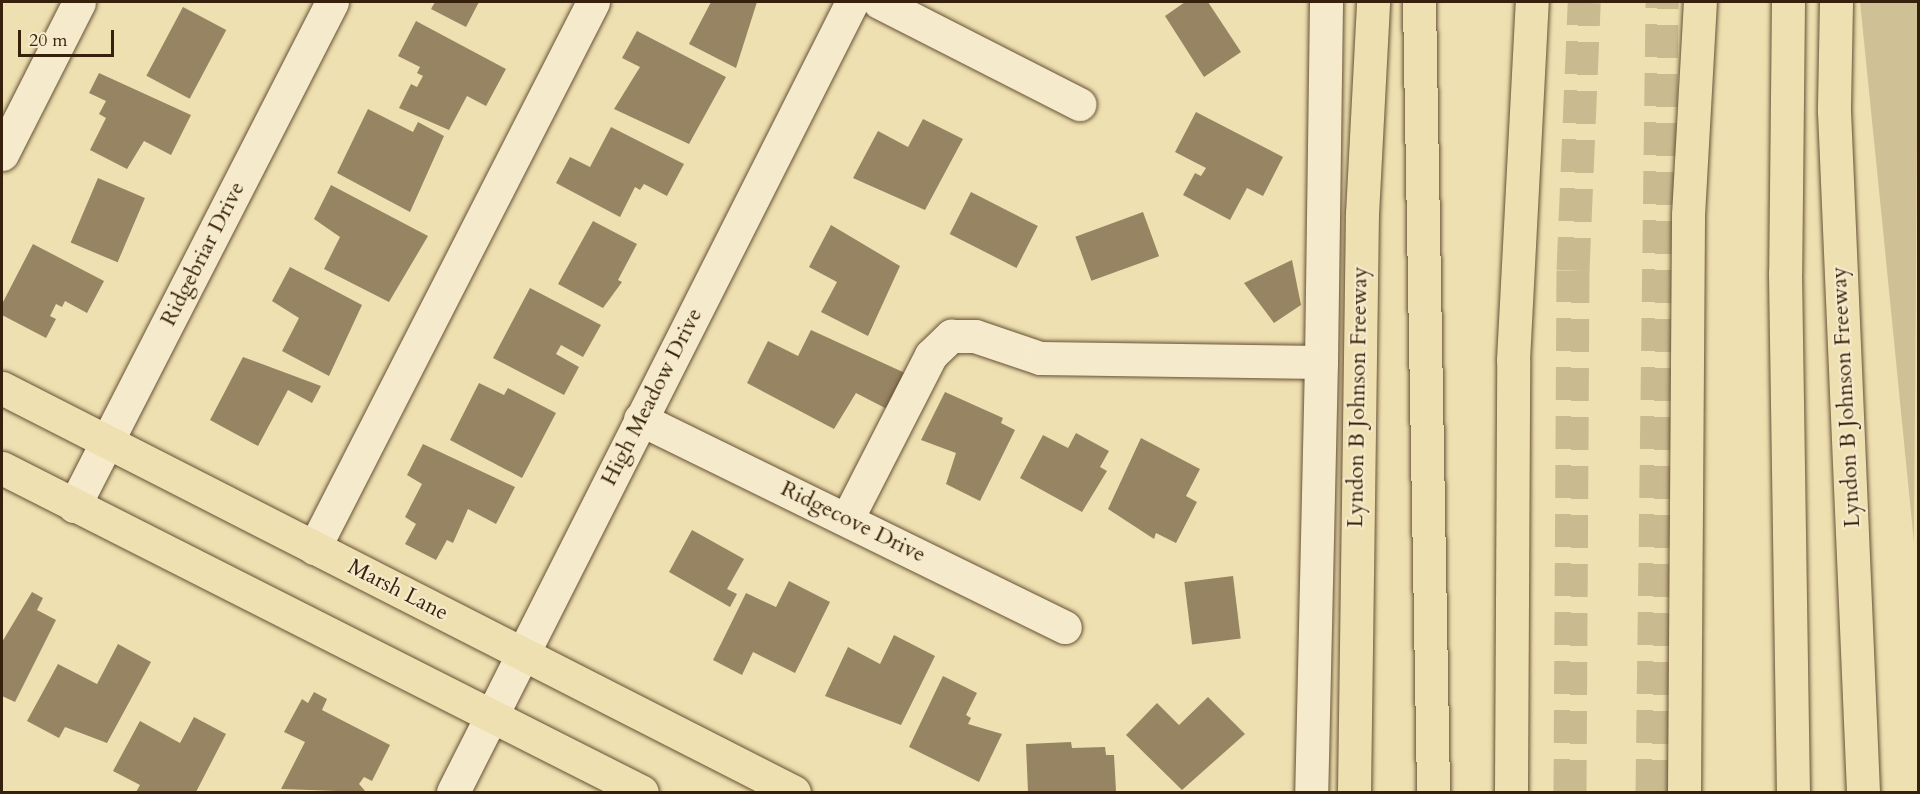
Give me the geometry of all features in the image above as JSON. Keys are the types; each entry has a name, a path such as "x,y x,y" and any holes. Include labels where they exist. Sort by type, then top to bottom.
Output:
{"main road":[{"name":"Lyndon B Johnson Freeway","path":"1354,792 1362,225 1373,2"},
{"path":"1419,2 1433,792"},
{"path":"1511,792 1513,360 1532,2"},
{"path":"1684,792 1688,215 1700,2"},
{"path":"1788,2 1785,273 1793,792"},
{"name":"Lyndon B Johnson Freeway","path":"1836,2 1834,111 1863,792"},
{"name":"Marsh Lane","path":"2,388 794,792"},
{"path":"2,468 494,715 642,792"}],"street":[{"path":"2,154 79,2"},
{"name":"Ridgebriar Drive","path":"74,506 332,2"},
{"path":"314,548 593,2"},
{"name":"High Meadow Drive","path":"453,792 494,715 640,419 852,2"},
{"path":"879,2 1079,104"},
{"path":"1311,792 1321,362 1326,2"},
{"path":"847,519 931,355 951,336 975,336 1040,358 1321,362"},
{"name":"Ridgecove Drive","path":"640,419 1065,627"}],"shaded area":[{"path":"1860,2 1918,2 1914,543 1882,220"}],"building":[{"path":"435,2 479,2 466,27 431,9"},
{"path":"711,2 757,2 736,68 689,44"},
{"path":"1185,2 1208,2 1241,52 1204,77 1165,16"},
{"path":"183,7 226,30 190,99 146,76"},
{"path":"416,21 506,69 486,106 467,96 449,130 399,108 411,84 417,87 423,76 417,73 420,67 398,56"},
{"path":"637,31 726,77 689,144 614,109 640,67 622,58"},
{"path":"99,73 191,115 171,155 144,141 127,169 90,150 106,118 99,114 106,101 89,93"},
{"path":"368,109 413,132 418,122 444,136 410,212 337,173"},
{"path":"1196,112 1283,157 1263,196 1247,188 1230,220 1183,195 1195,173 1201,176 1206,168 1175,152"},
{"path":"923,119 963,139 925,210 853,178 878,131 908,147"},
{"path":"611,127 684,164 667,196 644,184 640,190 635,187 620,217 556,183 570,157 590,167"},
{"path":"98,178 145,198 118,262 71,242"},
{"path":"331,185 428,236 389,302 324,269 340,237 314,219"},
{"path":"971,192 1038,226 1016,268 950,234"},
{"path":"1143,212 1159,256 1091,281 1075,237"},
{"path":"593,221 637,244 618,280 622,282 603,308 558,284"},
{"path":"831,225 900,266 868,336 821,312 837,282 809,267"},
{"path":"33,244 104,281 87,313 65,301 62,307 56,304 50,316 56,319 46,338 2,315 2,304"},
{"path":"1292,260 1301,305 1274,323 1244,283"},
{"path":"290,267 362,305 329,376 282,351 299,318 272,301"},
{"path":"530,288 601,325 583,357 561,345 556,354 579,367 564,395 493,358"},
{"path":"811,330 905,373 887,409 856,393 834,429 747,383 768,341 798,356"},
{"path":"243,357 321,386 312,403 288,390 258,446 210,420"},
{"path":"479,383 504,395 508,388 556,413 522,478 450,440"},
{"path":"945,392 1003,418 1001,423 1015,430 980,501 946,484 956,453 921,440"},
{"path":"1076,433 1109,451 1100,467 1107,471 1082,512 1020,478 1043,435 1068,448"},
{"path":"1141,438 1200,469 1186,496 1197,502 1176,543 1156,533 1154,539 1108,509"},
{"path":"423,444 515,487 496,524 468,509 453,543 447,540 436,560 405,544 416,524 405,517 422,484 407,475"},
{"path":"692,530 744,559 727,589 737,594 730,607 669,572"},
{"path":"1233,576 1241,639 1192,645 1184,582"},
{"path":"789,581 830,602 795,673 753,652 742,675 713,660 746,593 776,607"},
{"path":"32,592 43,598 37,610 56,620 15,702 2,696 2,642"},
{"path":"894,635 935,656 901,725 825,696 848,647 880,664"},
{"path":"118,644 151,662 107,743 65,727 59,738 27,721 58,664 97,684"},
{"path":"943,676 977,693 966,715 971,718 968,724 1002,734 979,782 909,747"},
{"path":"314,692 327,699 322,710 390,745 372,781 364,777 359,784 366,792 281,789 305,742 284,732 302,699 308,703"},
{"path":"1208,697 1245,734 1182,790 1126,735 1157,703 1179,725"},
{"path":"194,717 226,734 196,792 136,792 140,785 113,771 140,721 180,743"},
{"path":"1071,742 1072,748 1105,747 1106,755 1114,755 1116,791 1028,792 1026,744"}],"tunnel":[{"path":"1570,792 1573,270 1584,2"},
{"path":"1652,792 1662,2"}]}
